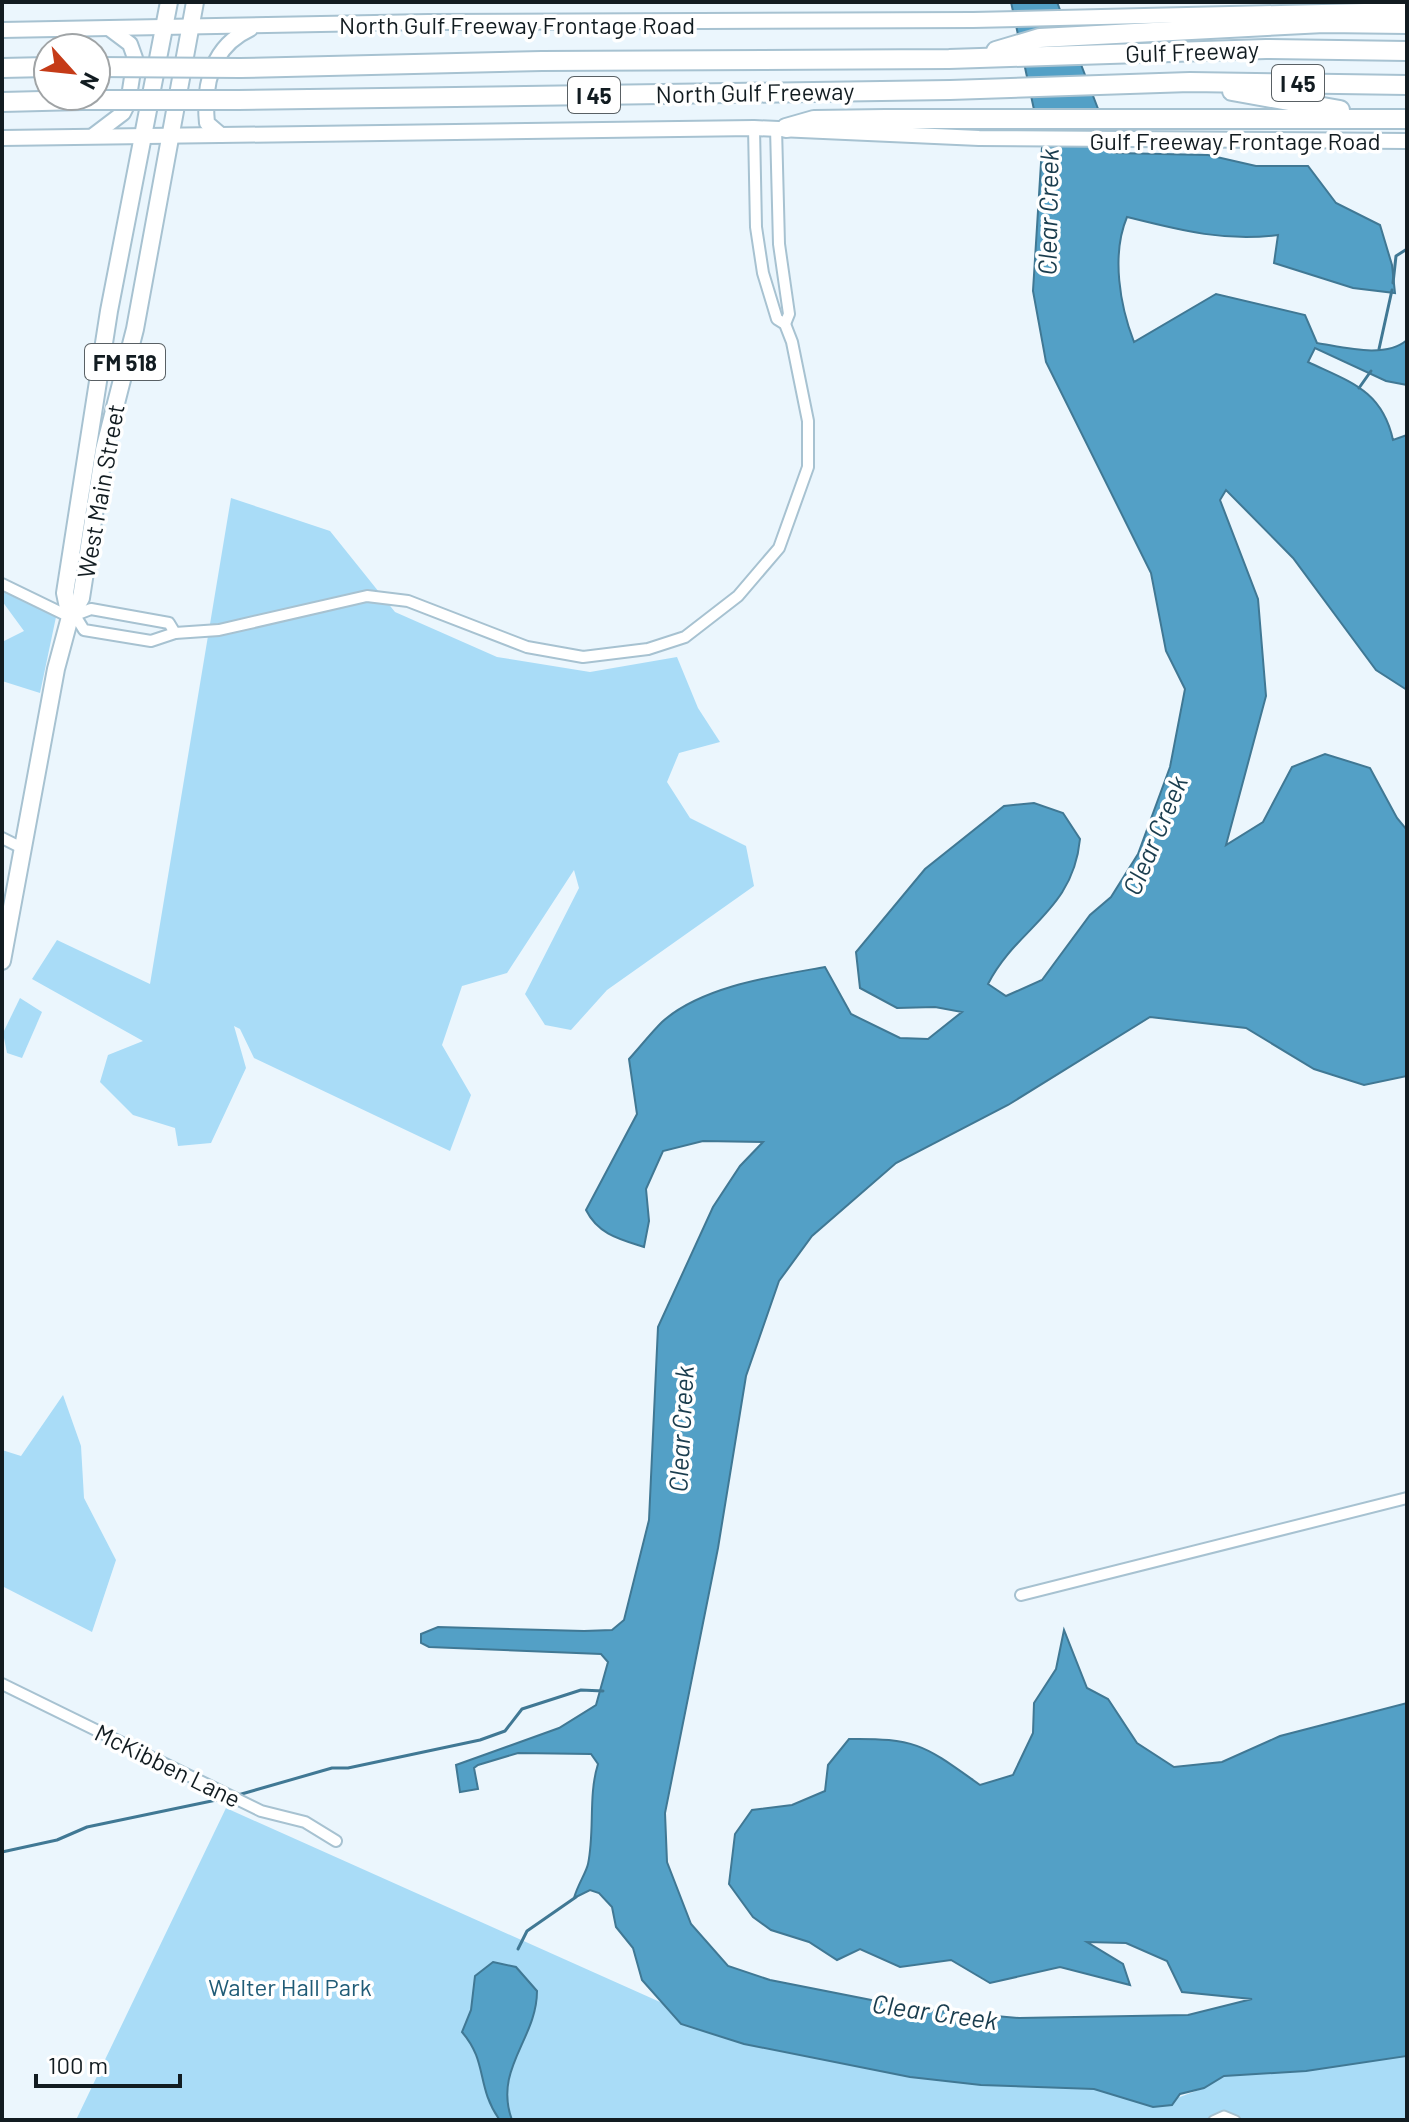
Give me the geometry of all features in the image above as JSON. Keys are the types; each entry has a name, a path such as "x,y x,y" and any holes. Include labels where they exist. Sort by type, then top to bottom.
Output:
{"highway":[{"path":"973,59 1040,38 1324,23 1407,24"},
{"name":"Gulf Freeway","path":"1073,55 1191,51 1407,51"},
{"name":"North Gulf Freeway","path":"112,67 973,59 1073,55"},
{"path":"2,68 32,67"},
{"path":"1190,82 1308,107 1407,118"},
{"name":"North Gulf Freeway","path":"2,102 950,90 1121,83"},
{"name":"Gulf Freeway","path":"1121,83 1407,85"},
{"path":"781,128 814,120 1059,122 1407,118"}],"main road":[{"name":"FM 518","path":"142,136 169,2"},
{"name":"FM 518","path":"173,136 195,2"},
{"name":"North Gulf Freeway Frontage Road","path":"2,30 110,29 192,24 973,20 1407,10"},
{"path":"221,135 207,123 205,102 216,54 232,37 258,25"},
{"path":"90,137 114,122 128,103 135,58 130,44 110,29"},
{"path":"2,138 781,128"},
{"name":"Gulf Freeway Frontage Road","path":"781,128 1063,139 1407,141"},
{"name":"West Main Street","path":"73,617 65,593 124,224 142,136"},
{"name":"West Main Street","path":"2,961 56,669 81,598 110,418 135,329 173,136"}],"street":[{"path":"2,584 73,617 84,630 137,640 151,641 175,633 219,630 367,596 408,601 527,647 583,657 648,649 685,637 738,596 779,548 798,504 808,467 808,421 792,342 785,324 777,319 763,273 756,227 754,128"},
{"path":"781,128 779,244 789,314 785,324"},
{"path":"73,617 91,609 152,618 169,623 175,633"},
{"path":"2,838 24,849"},
{"path":"1021,1595 1407,1498"},
{"name":"McKibben Lane","path":"2,1684 247,1804 305,1822 336,1841"},
{"path":"1213,2120 1224,2115 1236,2120"}],"green space":[{"path":"231,498 330,531 395,612 497,657 590,672 677,657 698,708 720,742 679,753 667,782 690,818 746,846 754,886 607,990 571,1030 545,1025 525,994 579,888 574,870 507,973 462,986 442,1045 471,1095 450,1151 254,1058 240,1029 234,1026 246,1068 211,1143 178,1146 175,1128 133,1115 100,1082 108,1055 143,1041 32,979 57,940 150,984"},
{"path":"2,590 56,617 40,693 2,681 2,642 24,631 2,601"},
{"path":"20,998 42,1012 22,1058 7,1053 3,1033"},
{"path":"63,1395 81,1446 84,1498 116,1560 92,1632 2,1586 2,1450 21,1456"},
{"name":"Walter Hall Park","path":"226,1808 669,2006 681,2024 743,2044 910,2077 981,2085 1094,2089 1153,2107 1204,2088 1224,2076 1306,2071 1407,2056 1407,2120 76,2120"}],"water":[{"name":"Clear Creek","path":"1011,2 1057,2 1115,153 1208,155 1256,166 1308,166 1336,203 1380,225 1392,265 1395,293 1353,288 1274,263 1278,235 1220,236 1127,217 1118,264 1121,297 1134,342 1216,294 1305,315 1317,343 1376,350 1398,346 1407,340 1407,385 1386,381 1315,348 1308,362 1350,382 1372,399 1388,423 1393,440 1407,435 1407,690 1376,670 1293,558 1226,490 1220,500 1258,599 1266,696 1226,845 1263,822 1292,767 1325,754 1370,768 1397,818 1407,830 1407,1076 1364,1085 1314,1069 1246,1028 1150,1017 1008,1105 896,1163 812,1236 779,1281 746,1376 718,1548 665,1813 667,1862 691,1924 728,1966 770,1980 917,2009 1019,2018 1188,2015 1252,1999 1182,1992 1167,1961 1126,1943 1087,1942 1123,1964 1130,1985 1060,1967 990,1983 951,1960 900,1967 860,1949 837,1960 809,1942 771,1930 753,1917 729,1884 735,1834 752,1810 792,1805 825,1791 828,1765 849,1739 891,1740 920,1747 980,1785 1013,1775 1033,1733 1034,1703 1056,1669 1064,1630 1087,1688 1108,1699 1137,1743 1174,1767 1222,1762 1280,1736 1407,1703 1407,2056 1306,2071 1224,2076 1204,2088 1180,2094 1172,2105 1153,2107 1094,2089 981,2085 910,2077 744,2044 681,2024 642,1980 633,1948 616,1927 612,1907 599,1893 590,1890 574,1898 590,1851 593,1788 598,1764 591,1754 518,1753 478,1765 474,1768 478,1789 460,1792 456,1765 559,1728 596,1705 608,1662 601,1654 429,1647 421,1643 421,1634 438,1627 612,1630 624,1620 649,1520 658,1327 713,1207 740,1166 763,1142 703,1141 663,1151 646,1189 649,1221 644,1247 603,1230 586,1210 637,1114 629,1059 662,1022 697,999 740,984 825,967 851,1014 900,1038 928,1039 962,1012 935,1007 897,1008 860,988 856,952 925,869 1004,806 1034,803 1063,813 1080,839 1067,884 1042,918 1000,964 988,984 1006,996 1042,980 1090,915 1111,897 1138,854 1170,767 1185,689 1166,651 1151,573 1046,362 1033,291 1042,147"},
{"path":"493,1962 516,1967 537,1991 535,2008 508,2085 512,2120 499,2119 492,2107 476,2054 462,2032 471,2010 475,1976"}],"waterway":[{"path":"1393,283 1396,256 1407,249"},
{"path":"1379,349 1392,290"},
{"path":"1359,388 1371,371"},
{"path":"238,1795 332,1768 348,1768 480,1740 505,1731 522,1709 581,1690 603,1691"},
{"path":"2,1852 57,1840 87,1827 226,1798"},
{"path":"518,1949 527,1931 576,1897"}]}
